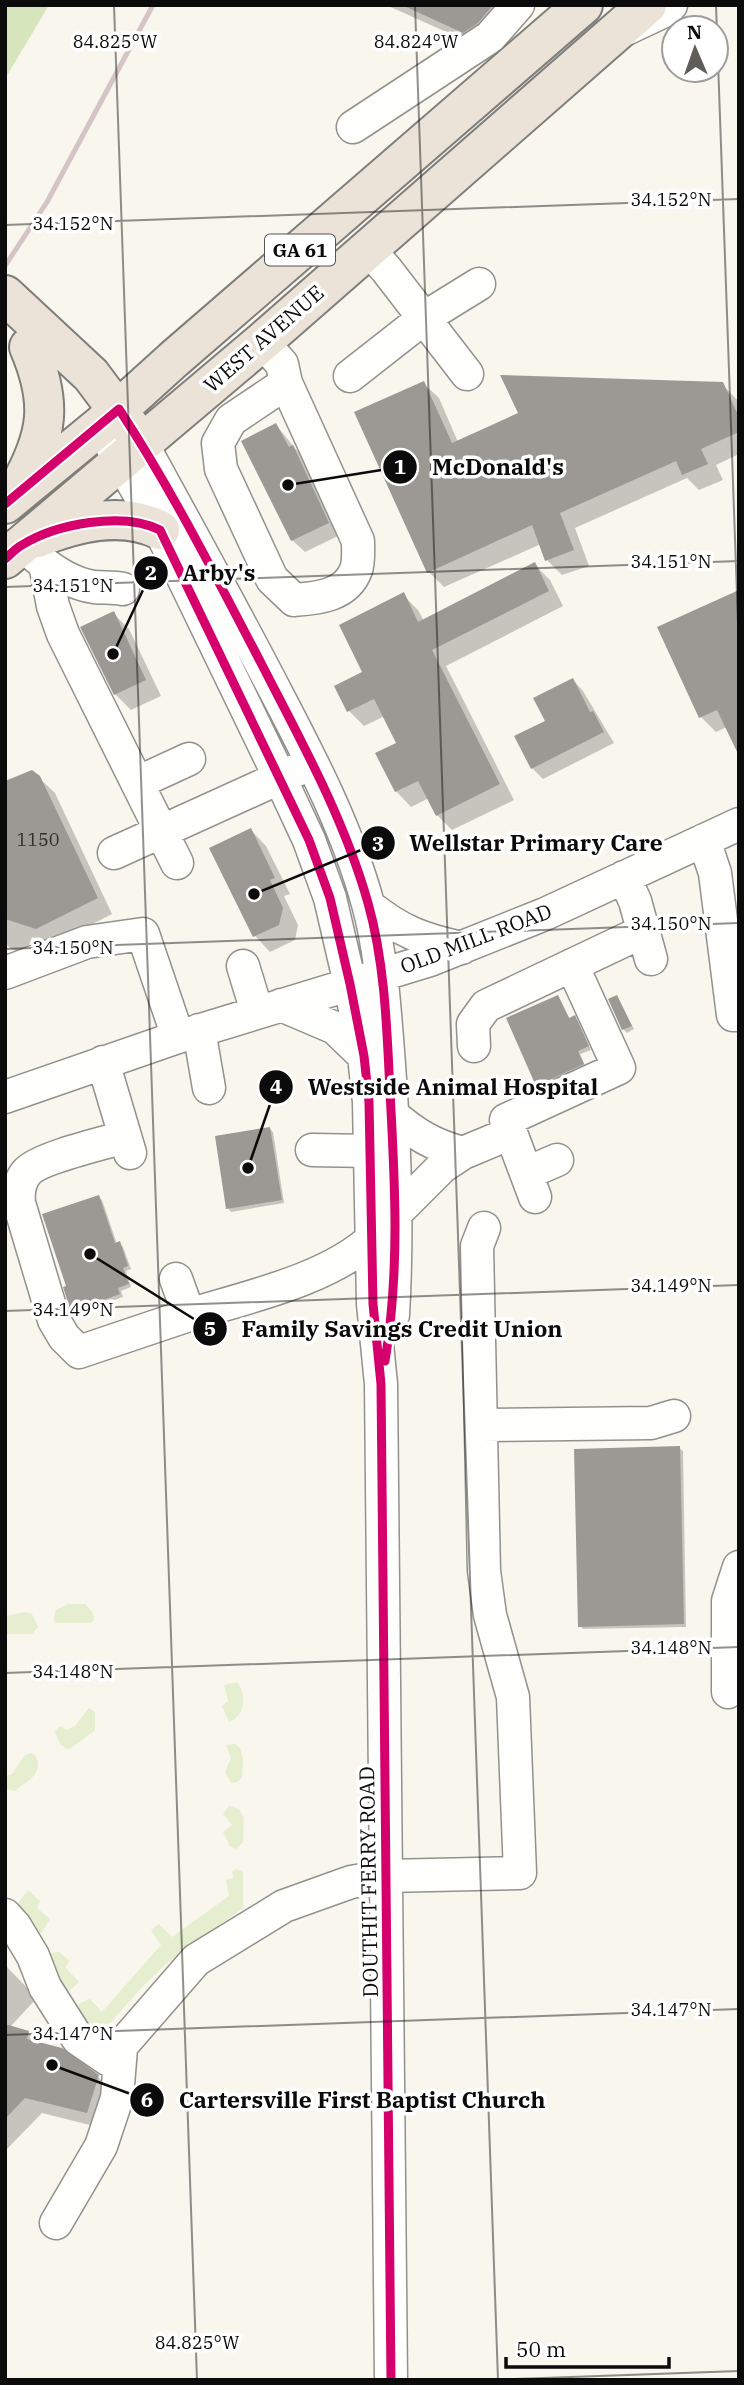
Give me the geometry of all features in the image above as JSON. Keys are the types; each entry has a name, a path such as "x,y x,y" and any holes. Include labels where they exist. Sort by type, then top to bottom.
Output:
{"main road":[{"name":"WEST AVENUE","path":"9,501 109,418 583,5"},
{"name":"WEST AVENUE","path":"24,556 132,453 647,5"},
{"path":"5,295 80,363 109,418 132,453"},
{"path":"17,337 73,390 109,418"},
{"path":"9,501 37,450 45,418 44,390 17,337"},
{"path":"80,363 115,366 174,359"},
{"path":"24,556 63,528 94,522 139,524 160,530"}],"street":[{"path":"353,127 490,37 519,5"},
{"path":"612,36 671,5"},
{"path":"368,249 467,374"},
{"path":"350,376 424,318 479,284"},
{"path":"261,342 282,364 286,383 358,541 356,569 343,589 321,597 294,600 272,579 221,469 218,443 231,420 286,383"},
{"name":"DOUTHIT FERRY ROAD","path":"132,453 160,530 321,869 333,907 363,1056 369,1102 371,1151 373,1304 381,1384 391,2380"},
{"name":"DOUTHIT FERRY ROAD","path":"132,453 228,600 313,763 349,846 369,906 380,975 392,1114 396,1213 393,1316 381,1384"},
{"path":"24,556 66,577 108,588 53,606"},
{"path":"24,556 53,606 62,634 177,863"},
{"path":"200,612 272,579"},
{"path":"137,783 189,759"},
{"path":"114,853 313,763"},
{"name":"OLD MILL ROAD","path":"5,1097 188,1033 462,948 545,914 739,824"},
{"path":"704,840 730,925 733,1015 739,1015"},
{"path":"474,1046 473,1024 486,1006 572,965 648,945 624,877"},
{"path":"369,906 401,930 432,942 462,948"},
{"path":"5,973 87,942 143,934 188,1033 209,1088"},
{"path":"396,1213 432,1175 506,1120 619,1068 572,965"},
{"path":"243,966 269,1009 335,1028 363,1056"},
{"path":"103,1062 127,1145 43,1162 28,1170 23,1178 19,1203 54,1320 70,1345 79,1352 322,1272 349,1258 373,1238"},
{"path":"392,1114 408,1129 429,1142 463,1153"},
{"path":"506,1120 531,1185 557,1160"},
{"path":"312,1150 371,1151"},
{"path":"5,1914 33,1956 45,1987 78,2039 109,2060 195,1960 284,1906 351,1882 386,1876 520,1872 513,1697 487,1593 477,1246 484,1228"},
{"path":"322,1272 354,1286 373,1304"},
{"path":"176,1279 189,1315"},
{"path":"481,1425 651,1423 674,1416"},
{"path":"728,1692 728,1601 739,1567"},
{"path":"56,2223 101,2146 117,2098 121,2048"}],"green space":[{"path":"5,5 49,5 5,79"},
{"path":"68,1604 85,1604 93,1613 94,1620 90,1623 55,1623 56,1610"},
{"path":"25,1612 32,1614 38,1627 32,1634 5,1634 5,1616"},
{"path":"237,1682 243,1705 238,1715 229,1722 222,1706 228,1701 224,1685"},
{"path":"89,1708 95,1712 95,1730 67,1749 60,1744 55,1732 60,1726 67,1730 75,1726"},
{"path":"235,1744 241,1749 242,1778 231,1783 225,1772 231,1758 226,1745"},
{"path":"31,1753 36,1756 38,1762 36,1772 15,1791 5,1789 5,1776 12,1774 24,1756"},
{"path":"229,1806 239,1809 244,1818 243,1842 236,1849 230,1846 223,1832 232,1825 223,1814"},
{"path":"237,1869 243,1872 243,1908 166,1964 104,2030 89,2031 77,2011 80,2003 90,1999 102,2012 161,1945 151,1930 159,1924 172,1937 229,1896 226,1880 233,1878 232,1871"},
{"path":"28,1890 40,1901 37,1908 50,1919 42,1932 36,1934 16,1906"},
{"path":"59,1952 70,1961 65,1967 79,1982 70,1990 64,1991 44,1958 50,1953"}],"building":[{"path":"402,5 493,5 478,23 463,33"},
{"path":"500,375 723,382 739,417 739,432 701,449 708,464 682,475 676,461 560,513 574,550 545,561 532,525 427,573 354,412 424,381 452,443 518,413"},
{"path":"276,423 289,447 293,445 329,523 291,541 241,441"},
{"path":"535,562 549,591 432,650 500,784 436,816 418,781 395,792 375,753 396,743 374,699 347,712 334,686 362,672 339,625 404,592 418,622"},
{"path":"739,590 739,756 717,710 699,718 657,627"},
{"path":"114,611 146,680 114,695 80,627"},
{"path":"573,678 590,712 593,711 604,732 531,769 514,736 545,721 533,698"},
{"path":"32,770 40,776 98,898 36,929 5,919 5,781"},
{"path":"251,828 275,878 270,880 283,908 279,925 253,937 209,848"},
{"path":"558,995 569,1018 575,1015 589,1046 578,1051 584,1064 536,1086 506,1018"},
{"path":"617,995 632,1026 622,1030 608,999"},
{"path":"270,1127 282,1200 226,1209 215,1136"},
{"path":"99,1195 115,1243 120,1241 128,1266 123,1268 129,1284 118,1288 120,1294 71,1312 63,1287 66,1286 42,1214"},
{"path":"680,1446 684,1624 578,1627 574,1449"},
{"path":"5,2024 29,2031 27,2039 62,2048 99,2075 87,2113 25,2098 5,2119"}],"railway":[{"path":"5,266 47,202 153,5"}],"cycle path":[{"path":"5,504 119,409 210,566 334,810 368,903 378,949 384,997 395,1226 393,1294 385,1361"},
{"path":"5,559 20,546 36,538 90,522 128,521 160,530 309,840 330,898 350,984 364,1056 369,1102 373,1304 381,1384 391,2380"}],"place":[{"name":"McDonald's","path":"288,485"},
{"name":"Arby's","path":"113,654"},
{"name":"Wellstar Primary Care","path":"254,894"},
{"name":"Westside Animal Hospital","path":"248,1168"},
{"name":"Family Savings Credit Union","path":"90,1254"},
{"name":"Cartersville First Baptist Church","path":"52,2065"}]}
